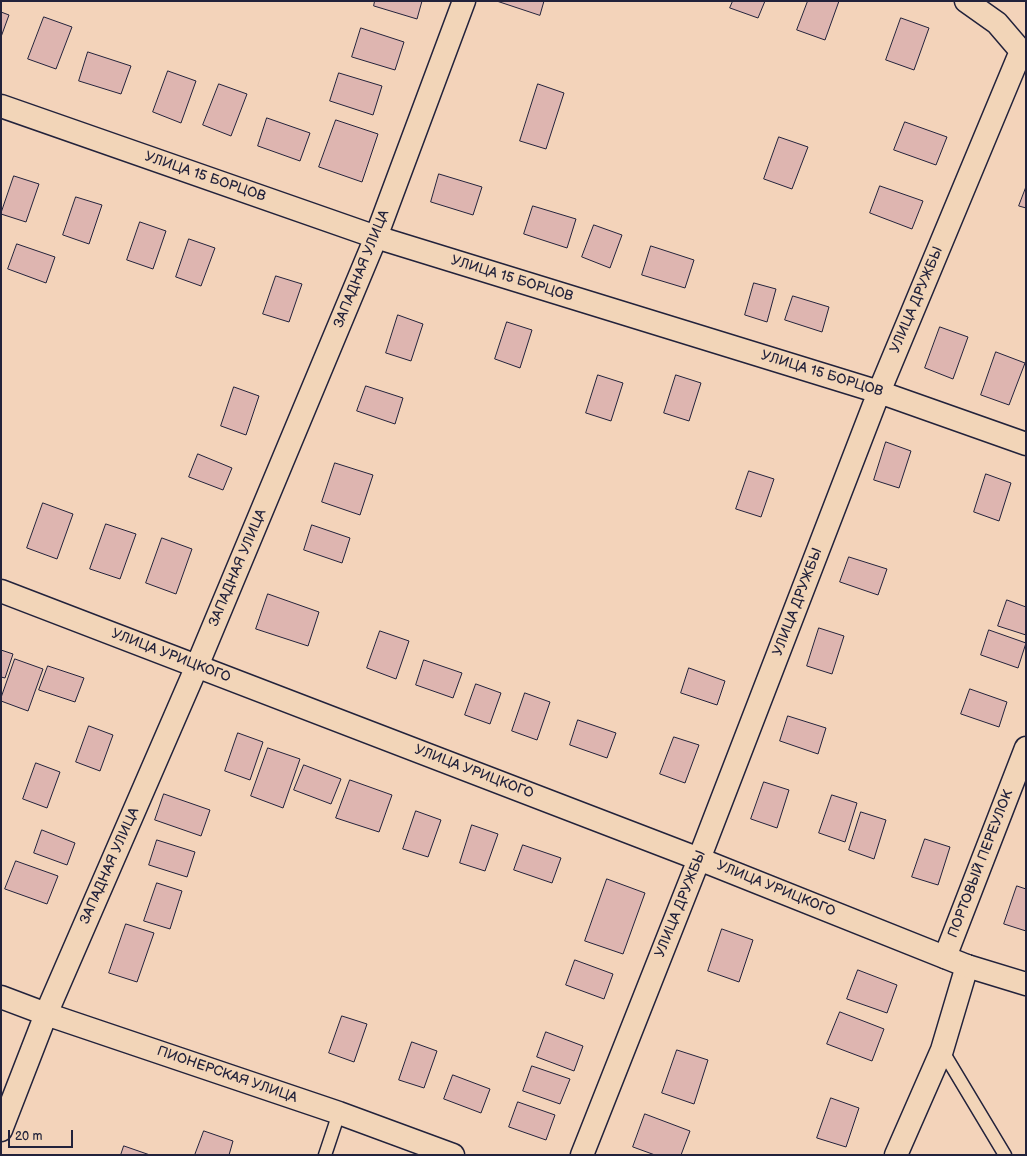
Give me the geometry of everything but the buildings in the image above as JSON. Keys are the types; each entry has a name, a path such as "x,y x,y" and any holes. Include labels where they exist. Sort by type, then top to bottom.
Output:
{"street":[{"name":"ЗАПАДНАЯ УЛИЦА","path":"1,1130 46,1014 197,666 376,237 464,1"},
{"path":"966,1 997,23 1023,53"},
{"name":"УЛИЦА ДРУЖБЫ","path":"582,1155 699,859 879,392 1023,53"},
{"name":"УЛИЦА 15 БОРЦОВ","path":"1,106 376,237 879,392 1026,444"},
{"name":"УЛИЦА УРИЦКОГО","path":"1,591 699,859 967,966 1026,984"},
{"name":"ПОРТОВЫЙ ПЕРЕУЛОК","path":"945,957 1026,748"},
{"path":"896,1155 942,1050 967,966"},
{"name":"ПИОНЕРСКАЯ УЛИЦА","path":"1,997 46,1014 340,1113 453,1155"}],"lane":[{"path":"942,1050 1005,1155"},
{"path":"325,1155 340,1113"}]}
